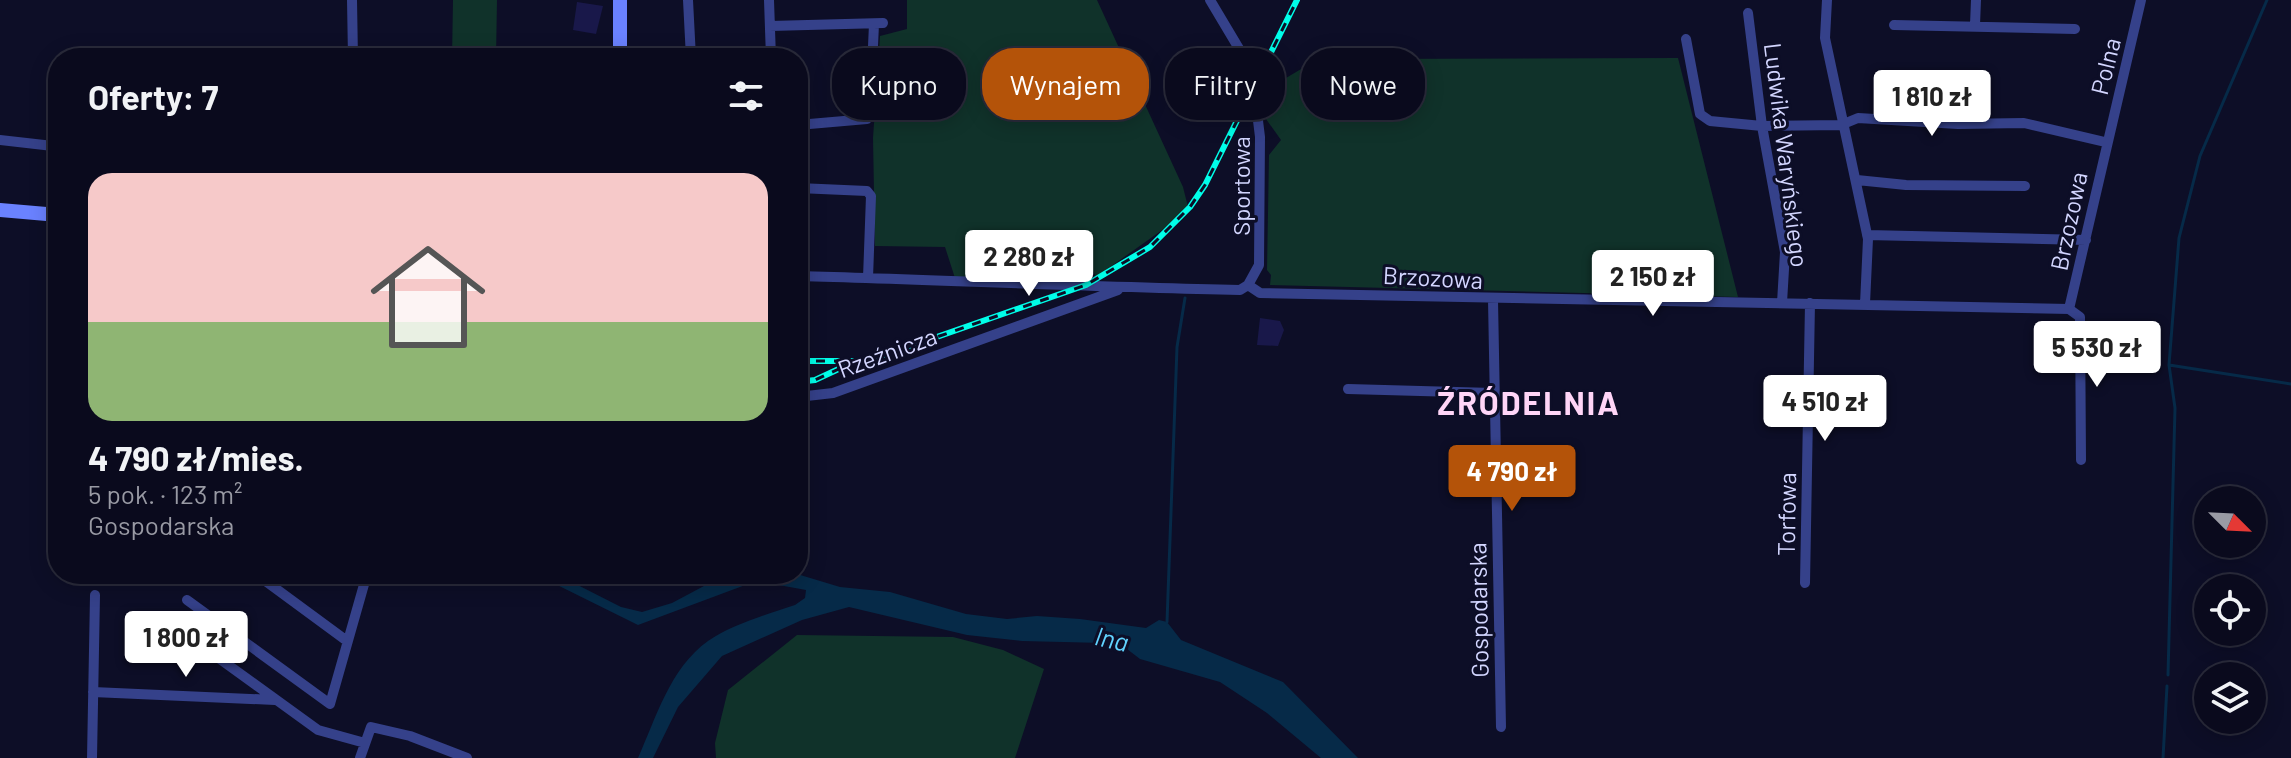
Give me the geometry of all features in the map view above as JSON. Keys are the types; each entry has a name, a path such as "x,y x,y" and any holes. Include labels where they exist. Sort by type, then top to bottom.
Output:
{"street":[{"path":"352,0 353,48"},
{"path":"620,0 620,48"},
{"path":"688,0 690,48"},
{"path":"769,0 771,48"},
{"name":"Sportowa","path":"1210,0 1251,73 1259,116 1259,265 1248,285"},
{"path":"1827,0 1825,38 1841,125 1857,180 1867,235 1865,304"},
{"path":"1975,25 1976,0"},
{"name":"Polna","path":"2105,142 2141,0"},
{"name":"Ludwika Waryńskiego","path":"1748,13 1762,126 1785,252 1782,303"},
{"path":"770,26 878,23 867,119 808,124"},
{"path":"1894,25 2075,29"},
{"path":"1686,39 1700,114 1710,121 1762,126 1841,125 1858,118 1958,124 2024,123 2105,142"},
{"path":"0,140 48,145"},
{"name":"Brzozowa","path":"808,276 1040,282 1124,288 1240,290 1248,285 1260,293 1493,300 2069,309 2105,142"},
{"path":"1857,180 1906,185 2025,186"},
{"path":"808,188 867,191 871,196 868,278"},
{"path":"0,210 48,214"},
{"path":"1867,235 2086,240"},
{"name":"Rzeźnicza","path":"808,396 833,393 1124,288"},
{"name":"Gospodarska","path":"1493,300 1501,727"},
{"name":"Torfowa","path":"1805,583 1810,303"},
{"path":"2069,309 2080,317 2081,460"},
{"path":"1348,389 1493,393"},
{"path":"270,584 347,641"},
{"path":"187,600 330,704 364,584"},
{"path":"92,758 95,595"},
{"path":"166,620 318,730 365,743"},
{"path":"93,692 277,700"},
{"path":"360,758 371,727 410,736 467,758"}],"green space":[{"path":"453,0 497,0 496,48 452,48"},
{"path":"907,0 1097,0 1119,48 982,48 982,120 1149,120 1149,113 1183,187 1189,211 1096,277 1083,250 1051,251 1047,276 955,278 945,247 875,246 874,120 966,120 966,48 879,48 880,36 907,29"},
{"path":"1678,58 1738,297 1270,285 1271,275 1267,270 1269,155 1281,140 1267,120 1285,120 1285,79 1301,69 1301,120 1425,120 1425,59"},
{"path":"797,635 953,637 1003,650 1044,669 1015,758 716,758 715,743 728,690"}],"water":[{"name":"Ina","path":"808,577 840,587 890,592 966,614 1007,619 1037,616 1146,628 1159,620 1167,622 1181,640 1283,682 1358,758 1321,758 1267,713 1220,682 1140,659 1127,649 1104,643 1022,641 967,635 849,607 802,620 722,656 678,707 653,758 638,758 674,679 695,652 728,630 795,605 805,598 806,590 773,584 808,584"},
{"path":"555,584 576,584 621,607 642,612 672,603 708,584 748,584 638,625"}],"building":[{"path":"577,2 603,6 596,34 573,30"},
{"path":"1260,318 1280,321 1284,330 1278,346 1257,345"}],"waterway":[{"path":"2267,0 2200,156 2179,238 2169,365 2291,384"},
{"path":"1167,622 1177,347 1185,298"},
{"path":"2168,675 2175,408 2169,365"},
{"path":"2163,758 2167,686"}],"railway":[{"path":"808,361 860,361 888,354 1086,285 1150,247 1190,207 1205,185 1297,0"},
{"path":"808,381 843,367"}],"district":[{"name":"ŹRÓDELNIA","path":"1529,402"}]}
